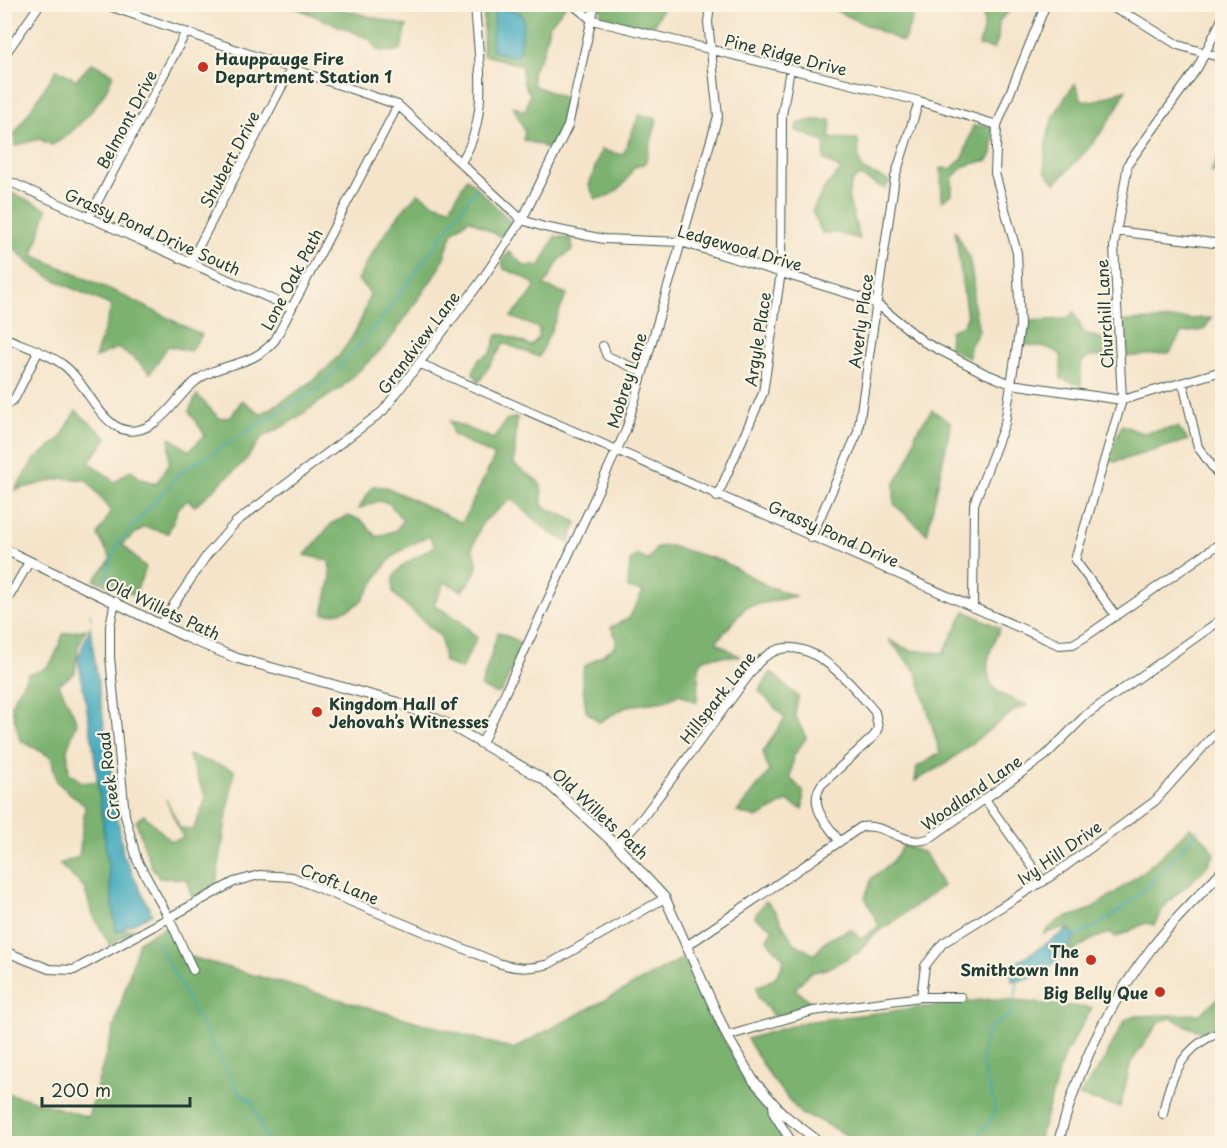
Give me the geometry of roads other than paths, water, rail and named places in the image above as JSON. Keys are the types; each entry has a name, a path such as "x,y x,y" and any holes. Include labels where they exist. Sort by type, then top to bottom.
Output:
{"main road":[{"name":"Old Willets Path","path":"4,549 236,658 396,702 448,724 543,779 617,846 665,897 727,1036 746,1070 773,1105 822,1143"},
{"path":"1058,1143 1079,1075 1116,1001 1151,949 1222,870"}],"street":[{"path":"4,56 40,4"},
{"name":"Ledgewood Drive","path":"103,4 398,105 522,219 544,228 604,239 681,242 877,304 924,342 984,373 1011,384 1122,400 1222,371"},
{"path":"461,162 468,152 480,111 476,4"},
{"name":"Pine Ridge Drive","path":"572,4 592,20 919,101 997,125"},
{"name":"Grandview Lane","path":"160,624 207,555 236,522 383,411 421,364 522,219 568,126 595,4"},
{"name":"Mobrey Lane","path":"482,743 626,430 718,116 708,22 710,4"},
{"path":"973,608 974,504 1005,423 1020,326 1017,253 995,173 997,125 1046,4"},
{"path":"1104,4 1136,19 1165,38 1222,58"},
{"name":"Churchill Lane","path":"1116,616 1075,560 1122,400 1113,246 1128,164 1207,54 1222,19"},
{"name":"Belmont Drive","path":"89,218 186,32"},
{"name":"Shubert Drive","path":"190,263 292,68"},
{"name":"Argyle Place","path":"717,497 763,393 781,272 782,115 790,69"},
{"name":"Averly Place","path":"811,538 858,432 895,177 919,101"},
{"name":"Lone Oak Path","path":"38,352 63,364 78,380 104,418 119,429 144,428 154,423 195,381 205,374 240,365 267,349 398,105"},
{"name":"Grassy Pond Drive South","path":"4,179 291,308"},
{"path":"1116,231 1222,244"},
{"path":"4,337 38,352 15,398 4,408"},
{"path":"603,346 608,356 643,372"},
{"name":"Grassy Pond Drive","path":"421,364 717,497 1059,645 1073,644 1222,542"},
{"path":"1183,383 1198,447 1222,480"},
{"path":"4,606 29,562"},
{"name":"Creek Road","path":"114,601 110,626 110,657 124,808 136,860 170,920 193,970"},
{"name":"Woodland Lane","path":"688,945 839,841 867,826 913,842 923,841 1045,756 1086,715 1222,619"},
{"name":"Hillspark Lane","path":"617,846 644,816 758,663 774,651 785,648 797,649 832,664 875,712 878,720 874,736 821,785 816,794 816,804 820,814 839,841"},
{"name":"Ivy Hill Drive","path":"921,997 925,966 943,943 1043,882 1155,801 1222,726"},
{"path":"985,799 1043,882"},
{"name":"Croft Lane","path":"4,951 49,969 74,970 246,877 283,875 498,963 513,968 533,968 549,964 665,897"},
{"path":"727,1036 813,1011 921,997 961,997"},
{"path":"1163,1114 1172,1078 1185,1056 1205,1040 1222,1032"},
{"path":"773,1105 774,1114 793,1143"}],"water":[{"path":"502,8 521,13 524,20 519,53 513,56 493,51 491,45 495,12"},
{"path":"90,627 123,854 152,914 116,932 93,744 78,658"},
{"path":"1069,929 1075,937 1049,968 1033,977 1012,981 1011,966"}],"waterway":[{"path":"608,8 612,4"},
{"path":"104,580 118,543 181,472 320,387 378,324 477,188"},
{"path":"90,613 91,619"},
{"path":"1074,937 1093,928 1127,905 1158,876 1198,829"},
{"path":"156,941 240,1094 252,1101 268,1144"},
{"path":"969,1144 990,1121 994,1112 982,1060 983,1048 989,1028 1012,1014 1018,981"}],"place":[{"name":"Hauppauge Fire Department Station 1","path":"203,67"},
{"name":"Kingdom Hall of Jehovah’s Witnesses","path":"317,712"},
{"name":"The Smithtown Inn","path":"1091,960"},
{"name":"Big Belly Que","path":"1160,992"}]}
